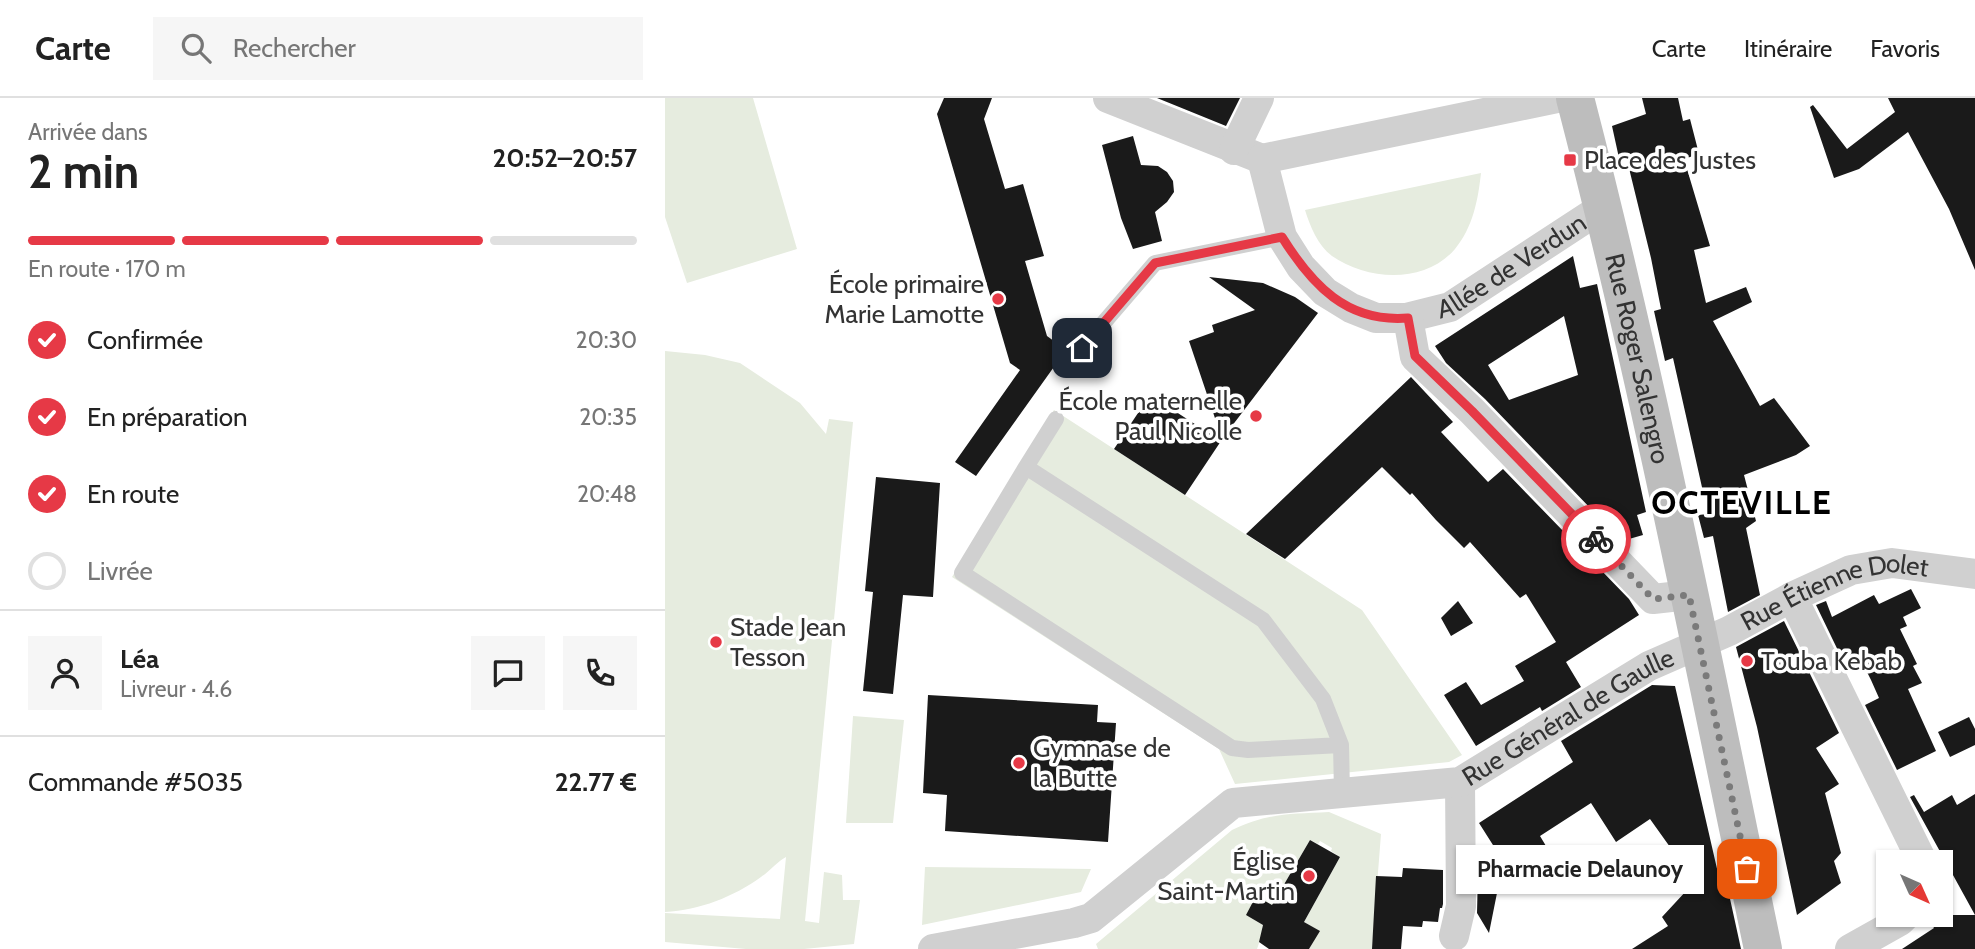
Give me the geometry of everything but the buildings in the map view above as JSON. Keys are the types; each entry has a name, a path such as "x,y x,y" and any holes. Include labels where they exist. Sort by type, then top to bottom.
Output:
{"main road":[{"name":"Rue Roger Salengro","path":"1575,98 1603,207 1701,643 1763,949"}],"street":[{"path":"1108,98 1248,154 1557,98"},
{"path":"1248,154 1259,98"},
{"name":"Allée de Verdun","path":"1248,154 1282,237 1301,267 1325,292 1350,309 1376,318 1408,318 1450,307 1603,207"},
{"path":"1408,318 1415,356 1472,411 1653,599 1689,595"},
{"name":"Rue Étienne Dolet","path":"1701,643 1851,570 1892,563 1975,574"},
{"path":"1792,597 1917,850"},
{"name":"Rue Général de Gaulle","path":"933,949 1032,940 1091,918 1233,803 1460,782 1649,666 1701,643"},
{"path":"1455,945 1461,906 1460,782"},
{"path":"1850,949 1888,928"}],"lane":[{"path":"1082,348 1155,263 1282,237"},
{"path":"1056,419 962,573 1232,748 1248,751 1341,745"},
{"path":"1026,467 1263,620 1322,699 1341,745 1342,793"}],"shaded area":[{"path":"665,98 753,98 797,249 687,283 665,217"},
{"path":"1481,173 1474,213 1461,241 1443,260 1412,273 1379,274 1346,264 1332,256 1319,241 1305,210"},
{"path":"665,351 705,355 740,363 800,403 826,434 829,419 853,422 805,921 819,923 824,872 842,875 843,900 860,900 854,944 804,949 746,949 665,942 665,913 780,919 786,857 761,877 728,896 703,905 665,912"},
{"path":"1054,410 1362,610 1462,755 1449,762 1235,784 1219,749 952,577"},
{"path":"853,716 904,720 893,823 846,823"},
{"path":"1329,812 1381,834 1372,949 1309,949 1319,931 1304,922 1340,857 1320,841 1318,844 1310,840 1272,905 1247,915 1263,925 1262,928 1266,931 1257,949 1098,949 1096,944 1232,830 1268,817"},
{"path":"925,867 1091,869 1081,892 922,925"}],"way so far":[{"path":"1596,539 1653,599 1689,595 1747,869"}],"place":[{"name":"Place des Justes","path":"1570,160"},
{"name":"École primaire Marie Lamotte","path":"998,299"},
{"name":"École maternelle Paul Nicolle","path":"1256,416"},
{"name":"Stade Jean Tesson","path":"716,642"},
{"name":"Touba Kebab","path":"1747,661"},
{"name":"Gymnase de la Butte","path":"1019,763"},
{"name":"Pharmacie Delaunoy","path":"1747,869"},
{"name":"Église Saint-Martin","path":"1309,876"}],"district":[{"name":"OCTEVILLE","path":"1742,502"}],"route":[{"path":"1082,348 1155,263 1282,237 1301,267 1325,292 1350,309 1376,318 1408,318 1415,356 1596,539"}]}
